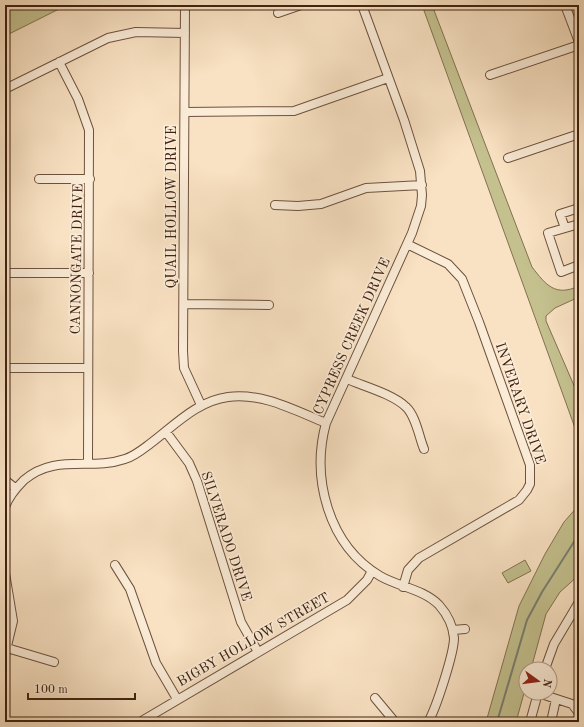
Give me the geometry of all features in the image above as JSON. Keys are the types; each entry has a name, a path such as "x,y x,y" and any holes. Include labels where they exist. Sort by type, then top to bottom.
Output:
{"street":[{"name":"QUAIL HOLLOW DRIVE","path":"185,5 184,368 201,405"},
{"path":"278,13 301,5"},
{"name":"CYPRESS CREEK DRIVE","path":"362,5 417,158 422,185 421,206 407,244 326,423 321,456 324,498 336,529 358,558 372,571 403,587 420,592 438,604 446,614 453,630"},
{"path":"490,75 579,44 565,5"},
{"path":"5,89 108,38 122,34 185,33"},
{"name":"CANNONGATE DRIVE","path":"59,62 85,115 89,130 88,463"},
{"path":"185,112 294,111 388,78"},
{"path":"508,158 579,134"},
{"path":"39,179 90,178"},
{"path":"275,205 298,206 321,204 366,188 422,185"},
{"path":"565,228 560,214 579,208"},
{"path":"579,224 548,233 561,272 579,266"},
{"name":"INVERARY DRIVE","path":"403,587 408,570 419,558 519,500 528,490 532,478 530,465 518,430 462,279 448,264 407,244"},
{"path":"5,273 89,273"},
{"path":"184,304 269,305"},
{"path":"5,368 88,368"},
{"path":"347,379 393,399 406,407 414,420 424,449"},
{"path":"5,507 7,500 15,488 28,477 40,470 62,463 114,462 132,456 201,405 214,400 229,397 254,398 269,401 326,423"},
{"name":"SILVERADO DRIVE","path":"166,432 189,463 197,481 241,622 258,652"},
{"path":"5,480 15,488"},
{"path":"115,565 130,589 156,663 176,699"},
{"name":"BIGBY HOLLOW STREET","path":"140,722 176,699 347,600 367,580 372,571"},
{"path":"5,573 13,621 6,651 54,662"},
{"path":"548,661 554,644 578,604"},
{"path":"428,722 435,712 452,648 453,630 465,629"},
{"path":"375,698 394,722"},
{"path":"558,700 572,704 579,713"},
{"path":"530,722 536,701"},
{"path":"551,722 556,701"}],"shaded area":[{"path":"5,5 67,5 5,36"},
{"path":"422,5 432,5 532,267 547,284 557,290 571,289 579,286 579,297 555,308 546,316 546,321 579,397 579,439"},
{"path":"579,505 579,575 560,592 546,614 533,661 518,661 518,701 522,701 516,722 486,722 519,606 545,554 564,522"},
{"path":"525,560 531,571 508,583 502,573"}],"waterway":[{"path":"497,722 527,620 542,592 579,534"}]}
